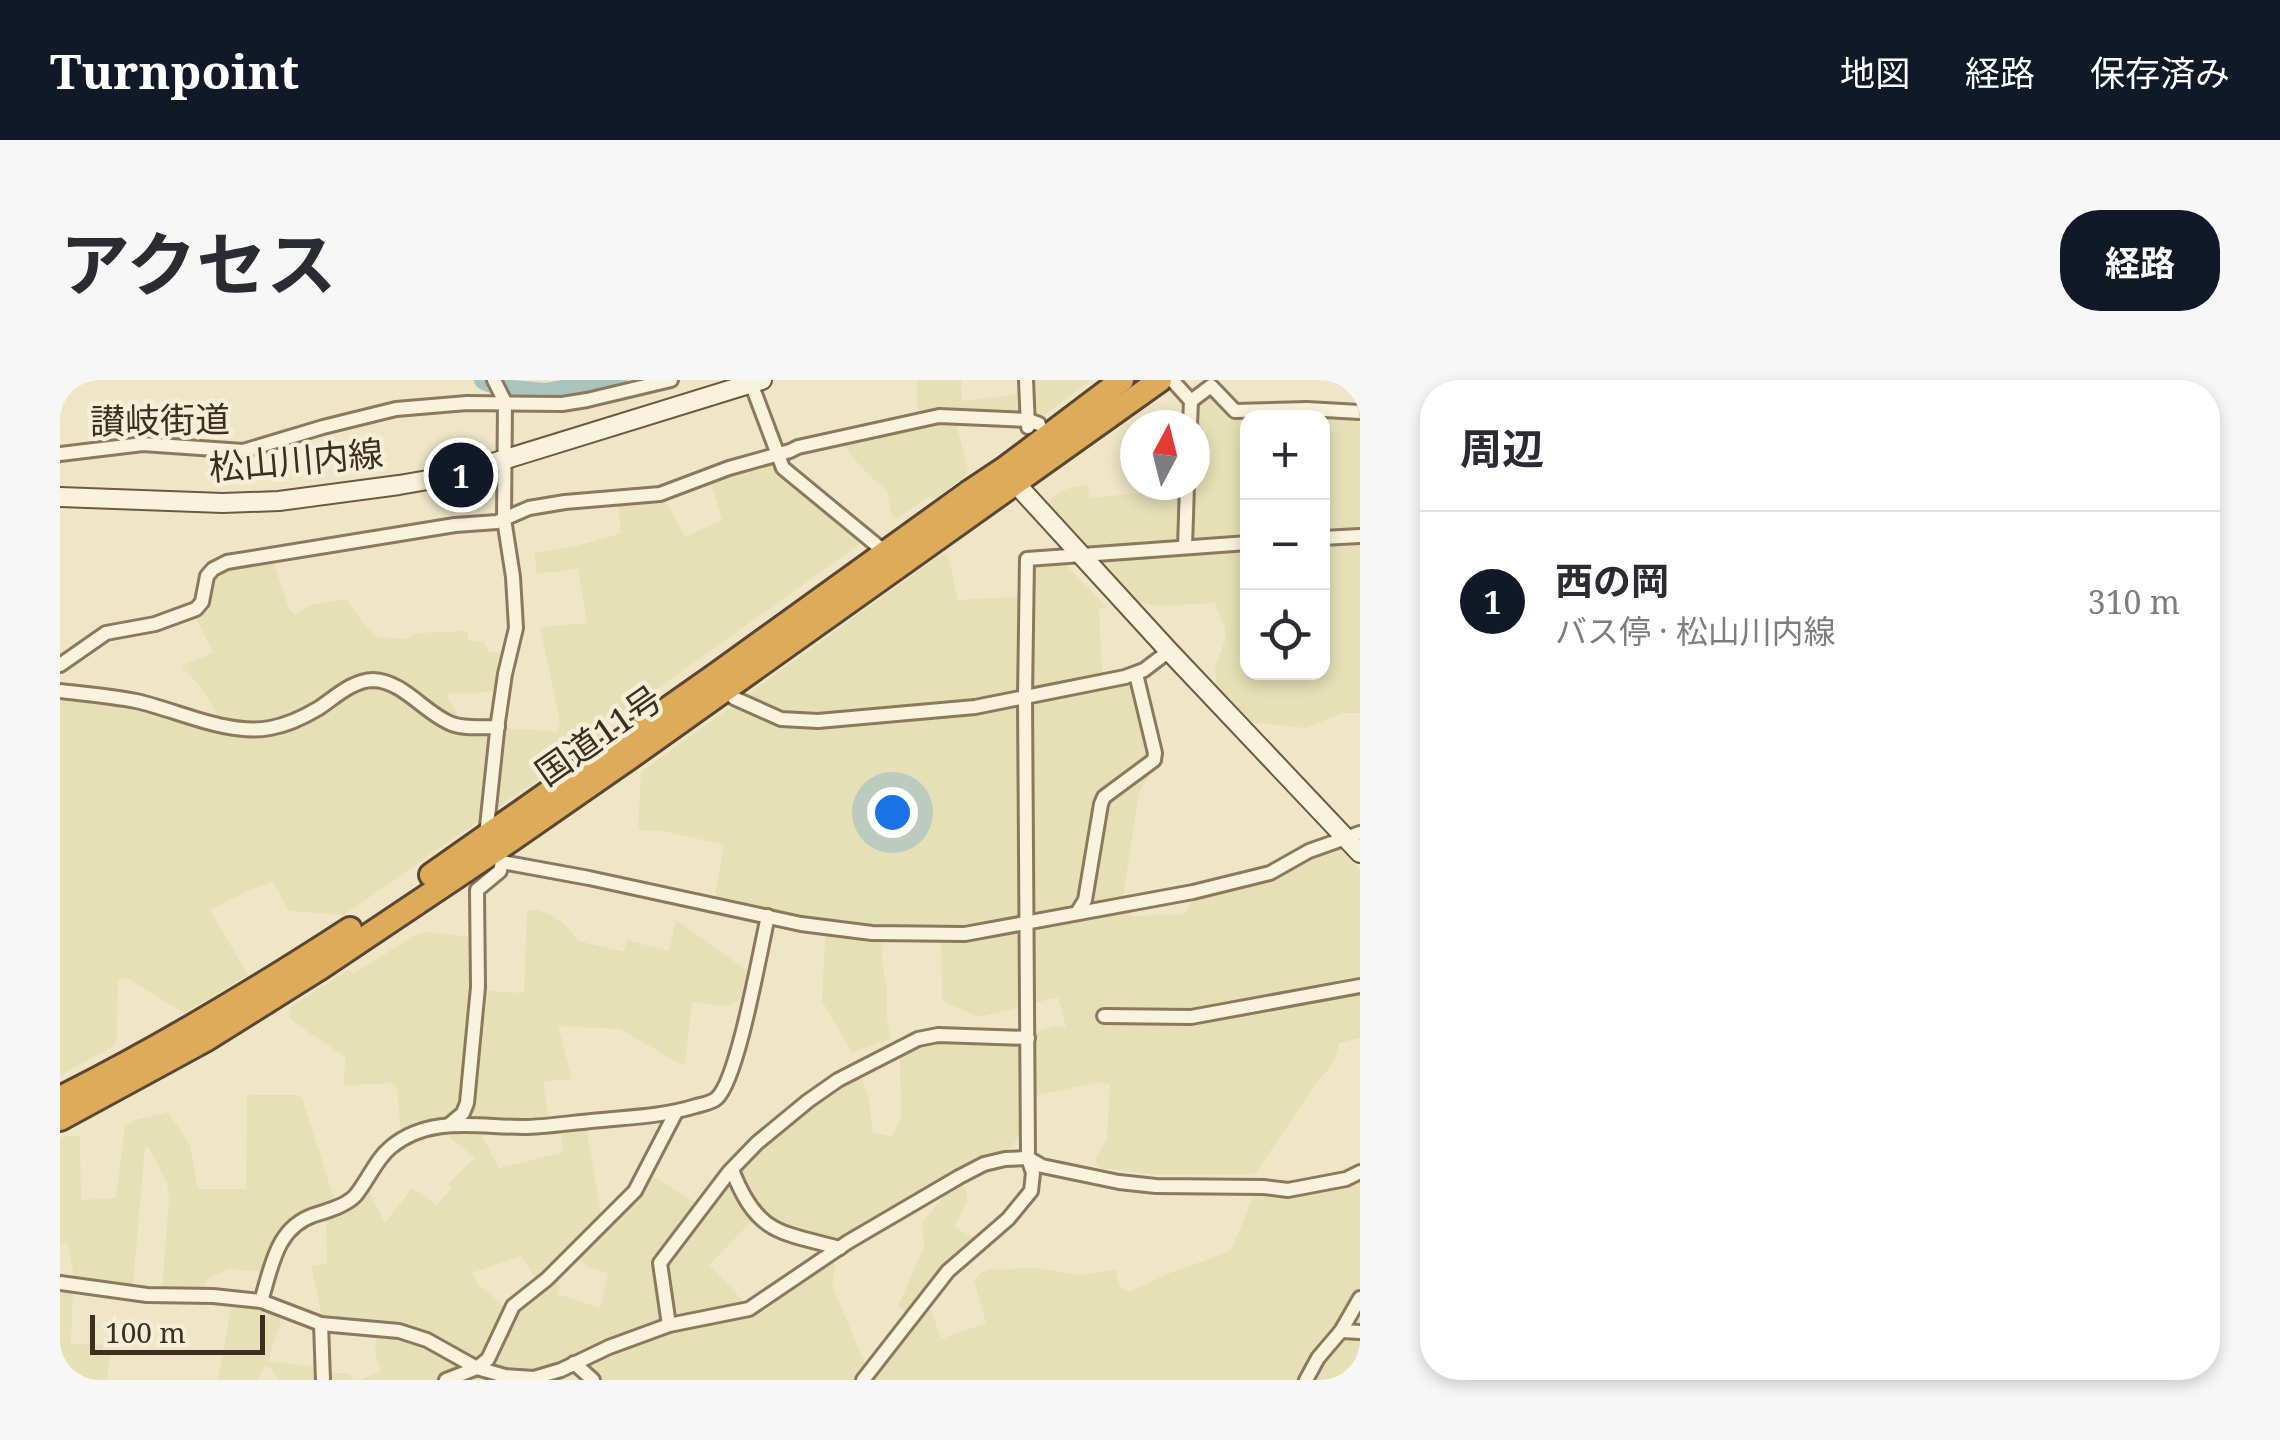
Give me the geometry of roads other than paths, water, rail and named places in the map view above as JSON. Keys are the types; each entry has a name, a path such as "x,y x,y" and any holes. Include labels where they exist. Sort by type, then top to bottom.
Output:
{"highway":[{"name":"国道11号","path":"60,1119 207,1039 494,850 722,681 1009,477 1122,380"},
{"name":"国道11号","path":"722,681 885,552 1160,380"},
{"name":"国道11号","path":"60,1098 183,1033 494,850"}],"main road":[{"name":"松山川内線","path":"60,497 223,503 280,501 444,477 749,382"},
{"path":"1009,477 1169,650 1352,835 1360,853"}],"street":[{"path":"450,1124 463,1114 467,1102 478,987 476,890 500,870 494,850 498,727 516,628 504,519 503,398 494,380"},
{"name":"讃岐街道","path":"60,454 143,444 243,451 396,409 503,398 562,404 672,380"},
{"path":"60,666 106,633 155,624 196,609 202,602 206,576 227,562 498,522 529,508 565,502 660,494 798,446 939,416 1031,425 1026,380"},
{"path":"1172,380 1190,401 1190,410"},
{"path":"749,382 782,468 885,552"},
{"path":"1190,401 1211,386 1235,411 1360,412"},
{"path":"1184,547 1186,500"},
{"path":"1330,538 1360,536"},
{"path":"863,1380 948,1271 1008,1219 1031,1191 1027,559 1240,544"},
{"path":"722,681 734,698 782,719 818,720 975,707 1136,674 1169,650"},
{"path":"1077,913 1085,900 1100,804 1154,760 1156,753 1136,674"},
{"path":"60,691 134,701 237,728 268,729 294,721 341,692 372,680 400,690 449,723 498,727"},
{"path":"494,850 801,924 872,933 965,934 1194,892 1270,873 1310,851 1352,835"},
{"path":"261,1301 288,1229 301,1219 354,1197 391,1147 421,1131 450,1124 526,1128 676,1112 715,1100 726,1087 751,998 768,916"},
{"path":"1104,1016 1192,1016 1360,986"},
{"path":"669,1325 660,1263 732,1170 757,1143 808,1101 838,1080 918,1039 938,1035 1028,1038"},
{"path":"476,1374 488,1359 514,1306 548,1279 635,1191 676,1112"},
{"path":"446,1380 476,1374 534,1378 669,1325 749,1309 840,1248 959,1177 1005,1159 1028,1158 1042,1166 1156,1186 1288,1190 1360,1172"},
{"path":"732,1170 749,1207 762,1220 778,1231 840,1248"},
{"path":"60,1284 147,1295 261,1301 320,1324 399,1332 427,1340 476,1374"},
{"path":"1306,1380 1360,1298"},
{"path":"320,1324 323,1380"},
{"path":"1341,1331 1360,1332"},
{"path":"574,1364 593,1380"}],"waterway":[{"path":"484,380 512,390 546,393 617,380"}],"place":[{"name":"西の岡","path":"461,475"}]}
